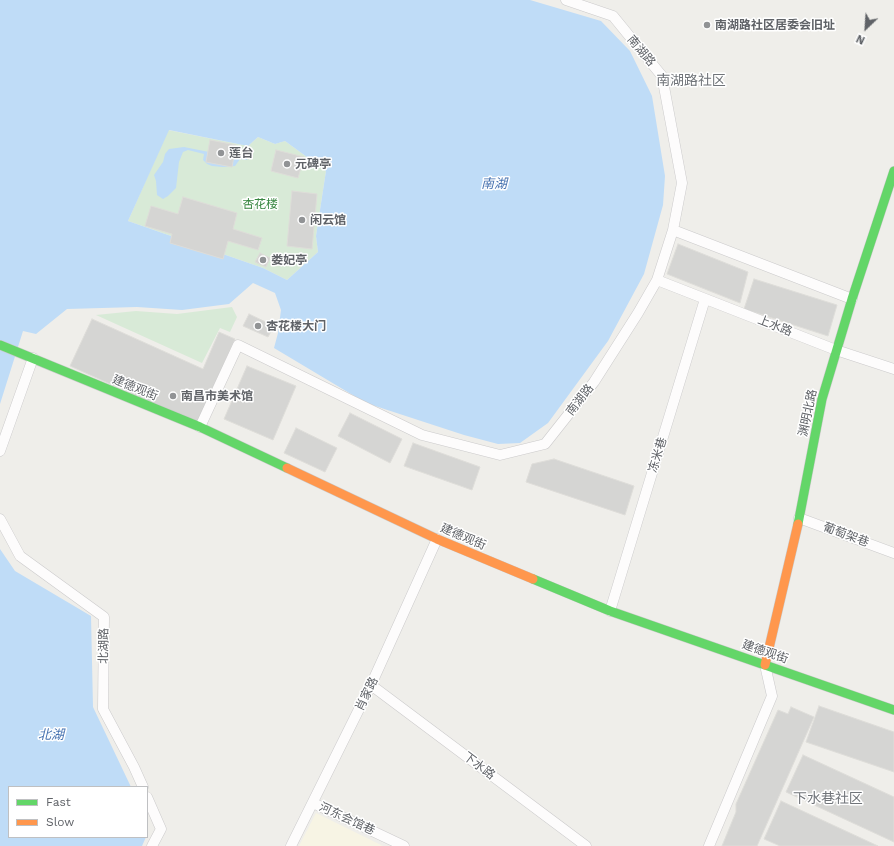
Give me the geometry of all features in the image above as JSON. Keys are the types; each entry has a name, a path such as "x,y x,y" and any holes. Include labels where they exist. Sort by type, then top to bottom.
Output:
{"street":[{"name":"渊明北路","path":"765,665 799,518 822,399 852,299 894,171"},
{"name":"建德观街","path":"0,345 200,427 437,539 610,611 894,710"}],"lane":[{"name":"南湖路","path":"200,427 238,345 422,435 500,454 545,444 594,382 638,314 657,280 673,230 682,183 662,76 613,16 566,0"},
{"path":"673,230 852,299"},
{"name":"上水路","path":"657,280 836,350 894,369"},
{"name":"冻米巷","path":"610,611 705,299"},
{"path":"0,451 33,358"},
{"name":"葡萄架巷","path":"799,518 894,553"},
{"name":"北湖路","path":"0,519 20,556 104,617 103,709 143,786"},
{"name":"肖家路","path":"291,846 371,685 437,539"},
{"path":"709,846 772,696 765,665"},
{"name":"下水路","path":"371,685 586,846"},
{"path":"148,799 161,829 152,846"},
{"name":"河东会馆巷","path":"313,803 404,846"}],"shaded area":[{"path":"316,813 383,846 299,846"}],"green space":[{"name":"杏花楼","path":"168,130 248,146 258,137 275,144 285,141 326,171 316,236 318,252 287,280 263,268 128,221"},
{"path":"232,307 237,317 230,332 220,328 202,363 96,315 136,311 177,314"}],"water":[{"name":"南湖","path":"0,0 530,0 601,21 630,51 652,96 665,176 663,205 644,274 608,341 548,423 520,443 498,444 464,435 366,403 274,348 278,333 281,310 275,293 253,283 229,304 182,310 137,307 67,309 36,334 23,331 0,404","holes":["169,130 248,146 258,137 275,144 285,141 326,171 316,236 318,252 287,280 263,268 128,221"]},
{"path":"184,147 214,153 229,159 238,157 247,158 247,160 240,159 235,166 212,166 203,160 204,154 188,150 183,152 179,162 176,188 163,199 157,195 154,175 163,162 165,154 169,149"},
{"name":"北湖","path":"0,549 15,571 91,616 93,707 131,786 8,786 8,838 146,838 142,846 0,846"}],"building":[{"name":"莲台","path":"210,140 236,145 232,167 206,162"},
{"name":"元碑亭","path":"276,150 304,157 298,178 271,171"},
{"name":"闲云馆","path":"292,191 317,194 312,249 287,246"},
{"name":"杏花楼","path":"183,197 237,213 233,229 262,238 258,250 228,241 223,259 170,243 172,234 145,226 151,206 178,214"},
{"path":"678,244 748,272 740,303 667,274"},
{"name":"娄妃亭","path":"260,253 270,258 266,267 255,262"},
{"path":"754,279 837,305 828,336 744,309"},
{"name":"杏花楼大门","path":"249,314 274,326 268,337 243,326"},
{"name":"南昌市美术馆","path":"92,319 203,369 219,332 235,339 197,423 70,366"},
{"path":"247,366 296,386 273,440 224,419"},
{"path":"350,413 402,439 390,463 338,436"},
{"path":"296,428 337,448 325,472 284,453"},
{"path":"413,443 480,467 472,490 404,466"},
{"path":"554,459 634,486 625,515 526,482 532,464"},
{"path":"819,706 894,732 894,772 806,742"},
{"path":"791,707 814,717 757,846 722,846 736,812 736,804 778,710 788,714"},
{"path":"803,755 894,797 894,842 786,792"},
{"path":"781,801 878,846 780,846 764,839"}],"traffic: fast":[{"path":"798,524 822,399 852,299 894,171"},
{"path":"0,345 200,427 287,468"},
{"path":"533,579 610,611 894,710"}],"traffic: slow":[{"path":"287,468 437,539 533,579"},
{"path":"765,665 798,524"}],"place":[{"name":"南湖路社区居委会旧址","path":"707,25"},
{"name":"莲台","path":"221,153"},
{"name":"元碑亭","path":"287,164"},
{"name":"闲云馆","path":"302,220"},
{"name":"娄妃亭","path":"263,260"},
{"name":"杏花楼大门","path":"258,326"},
{"name":"南昌市美术馆","path":"173,396"}],"district":[{"name":"南湖路社区","path":"691,81"},
{"name":"下水巷社区","path":"828,799"}]}
